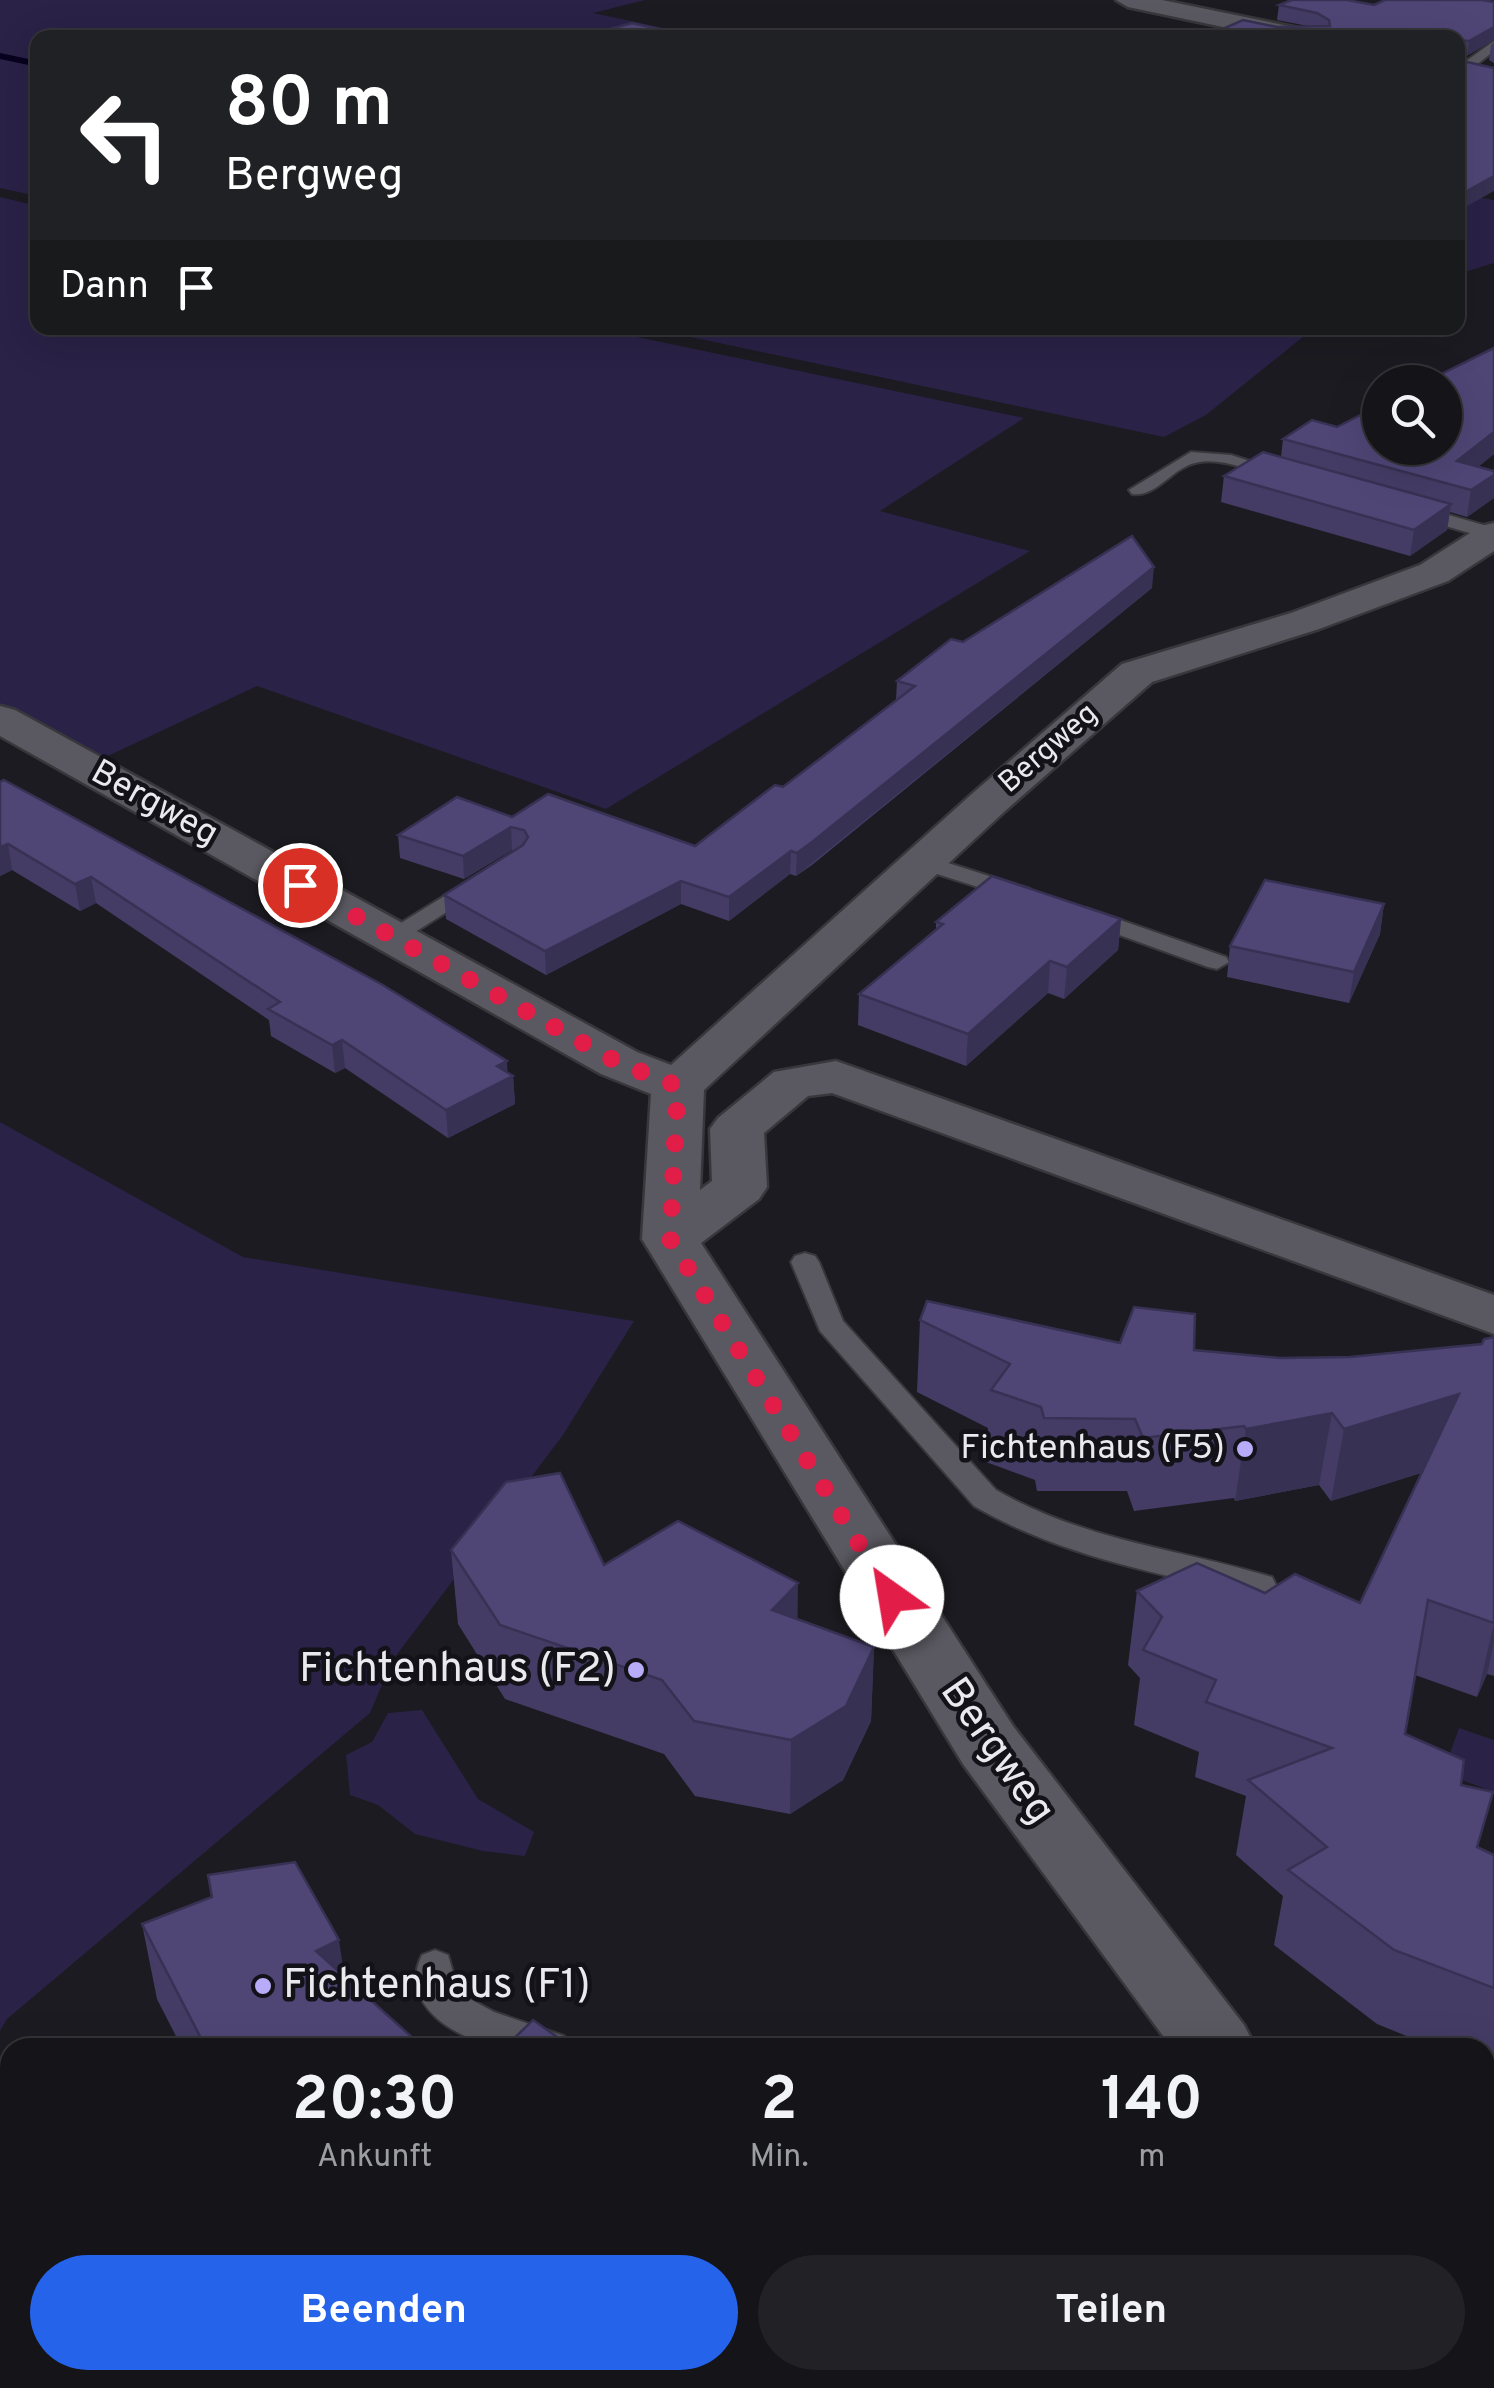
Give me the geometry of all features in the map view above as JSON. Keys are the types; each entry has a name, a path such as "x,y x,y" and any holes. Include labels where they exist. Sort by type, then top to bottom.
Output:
{"street":[{"path":"1128,0 1273,30"},
{"path":"1465,67 1494,73"},
{"name":"Bergweg","path":"0,719 619,1063 678,1086 1137,673 1304,621 1434,574 1494,534"},
{"path":"670,1239 740,1187 738,1129 792,1083 836,1078 1494,1314"},
{"path":"670,1239 678,1086"},
{"name":"Bergweg","path":"670,1239 988,1746 1208,2038"}],"lane":[{"path":"1465,64 1494,45"},
{"path":"1138,490 1191,457 1231,460 1306,481"},
{"path":"1400,508 1494,534"},
{"path":"923,862 1157,938 1216,962"},
{"path":"392,936 498,870"},
{"path":"805,1262 830,1324 985,1498 1015,1517 1062,1536 1260,1585"},
{"path":"435,1966 434,1986 444,2004 520,2038"}],"shaded area":[{"path":"0,0 645,0 593,13 673,30 30,30 30,194 0,188"},
{"path":"1465,195 1494,200 1494,263 1465,272"},
{"path":"0,197 30,204 30,335 627,335 1024,418 880,511 1030,551 606,809 257,686 95,762 0,709"},
{"path":"681,335 1305,335 1206,415 1164,437"},
{"path":"0,1122 243,1257 634,1321 563,1435 392,1661 370,1713 7,2019 0,2031"},
{"path":"422,1710 478,1799 534,1832 525,1856 483,1851 415,1834 378,1805 350,1795 346,1755 372,1742 388,1713"},
{"path":"1459,1728 1494,1740 1494,1792 1443,1773"}],"building":[{"path":"1292,0 1347,0 1374,5 1385,0 1482,0 1494,2 1494,27 1469,41 1465,41 1465,30 1220,30 1243,20 1277,27 1330,26 1329,20 1317,13 1279,5"},
{"path":"632,23 664,30 607,30"},
{"path":"1465,62 1494,68 1494,176 1465,192"},
{"path":"1494,348 1494,432 1462,457 1462,365"},
{"path":"1362,414 1362,460 1283,439 1312,420 1337,427"},
{"path":"1263,452 1451,504 1414,530 1224,476"},
{"path":"1462,462 1494,471 1494,475 1471,490 1379,465"},
{"path":"1132,536 1154,567 812,842 797,853 791,851 729,897 681,881 545,951 444,895 523,845 528,837 524,830 511,827 463,856 398,835 457,797 512,817 548,794 695,846 775,785 783,787 915,686 897,681 951,639 963,642"},
{"path":"4,780 381,984 507,1061 497,1066 513,1076 446,1110 342,1040 332,1045 268,1009 280,1002 91,877 75,884 8,844 0,847 0,782"},
{"path":"992,876 1121,919 1067,967 1050,961 968,1034 859,994 943,924 936,922"},
{"path":"1265,880 1384,904 1354,972 1230,946"},
{"path":"927,1301 1120,1343 1134,1307 1195,1314 1194,1350 1280,1358 1350,1357 1482,1344 1484,1339 1494,1337 1494,1623 1428,1600 1405,1734 1464,1760 1461,1785 1493,1792 1477,1847 1494,1855 1494,1988 1394,1950 1288,1870 1327,1847 1248,1780 1332,1748 1206,1702 1216,1680 1143,1650 1162,1617 1137,1591 1197,1563 1265,1593 1295,1574 1360,1603 1459,1394 1344,1429 1332,1413 1246,1429 1244,1426 1143,1438 1135,1419 1044,1418 1041,1407 991,1390 1010,1364 920,1320"},
{"path":"560,1473 604,1565 678,1521 798,1583 772,1610 874,1647 846,1706 791,1740 694,1721 662,1680 500,1625 451,1550 506,1482"},
{"path":"295,1862 339,1940 316,1951 413,2038 201,2038 142,1924 212,1897 208,1875"},
{"path":"533,2020 559,2038 514,2038"}],"waterway":[{"path":"0,56 30,62"}],"place":[{"name":"Fichtenhaus (F5)","path":"1245,1449"},
{"name":"Fichtenhaus (F2)","path":"636,1670"},
{"name":"Fichtenhaus (F1)","path":"263,1986"}],"route":[{"path":"300,885 619,1063 678,1086 670,1239 892,1597"}]}
